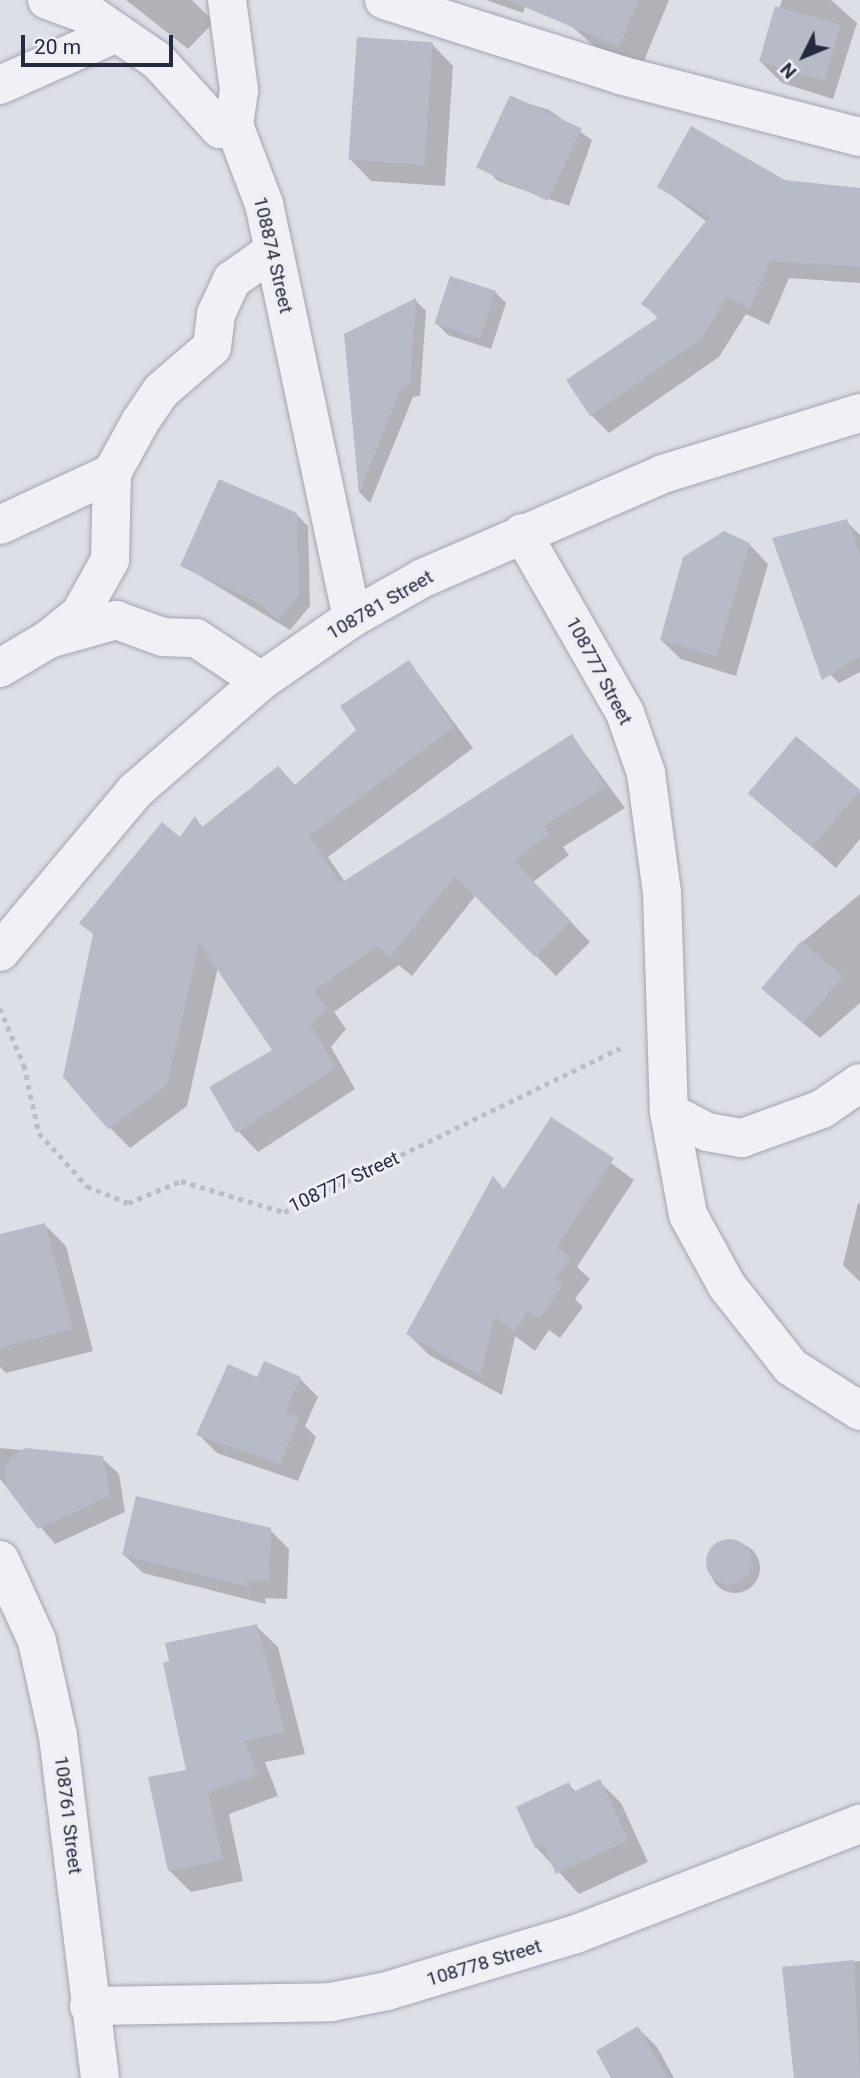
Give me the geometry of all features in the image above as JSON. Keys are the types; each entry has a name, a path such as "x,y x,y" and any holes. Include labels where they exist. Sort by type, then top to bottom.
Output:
{"street":[{"path":"47,0 117,33 158,61 220,129 234,125 239,90 227,0"},
{"path":"384,0 620,75 860,137"},
{"path":"0,85 117,33"},
{"name":"108874 Street","path":"234,125 264,204 352,618"},
{"path":"0,668 50,639 80,614 110,560 112,473 161,391 212,346 216,314 232,280 273,251"},
{"name":"108781 Street","path":"5,935 135,791 261,681 352,618 522,533 663,474 860,413"},
{"path":"0,525 112,473"},
{"name":"108777 Street","path":"522,533 625,713 646,774 662,893 662,1028 669,1112 688,1215 727,1286 791,1367 860,1411"},
{"path":"50,639 116,620 163,637 196,638 261,681"},
{"path":"669,1112 707,1132 743,1138 822,1109 860,1083"},
{"name":"108761 Street","path":"0,1560 37,1641 58,1737 89,2006 100,2078"},
{"name":"108778 Street","path":"89,2006 303,2003 387,1991 576,1934 860,1824"}],"path":[{"name":"108777 Street","path":"0,1008 24,1065 39,1133 87,1186 128,1203 181,1181 284,1212 662,1028"}],"building":[{"path":"508,0 639,0 619,47"},
{"path":"775,6 840,25 824,80 759,62"},
{"path":"357,37 433,42 424,165 348,160"},
{"path":"510,95 582,128 548,201 476,168"},
{"path":"691,126 785,180 860,188 860,267 770,261 750,308 727,297 701,339 590,416 566,380 659,317 641,304 709,217 657,187"},
{"path":"450,276 496,291 480,338 435,324"},
{"path":"416,298 410,385 402,386 359,494 344,334"},
{"path":"219,479 297,513 299,595 278,620 255,601 180,566"},
{"path":"847,519 860,555 860,656 822,680 772,538"},
{"path":"724,531 750,543 717,657 660,640 683,557"},
{"path":"409,660 454,727 309,836 341,883 572,734 606,787 544,826 550,834 514,861 571,921 535,957 455,876 390,957 377,946 314,991 327,1008 311,1025 336,1068 236,1133 209,1087 272,1050 199,943 167,1085 108,1129 63,1077 93,934 79,923 162,822 180,837 195,816 202,827 278,766 295,785 356,730 340,706"},
{"path":"796,736 860,790 812,847 748,793"},
{"path":"801,941 843,976 803,1024 761,988"},
{"path":"551,1117 614,1158 557,1247 571,1258 555,1279 563,1285 539,1319 528,1311 514,1332 494,1317 481,1376 406,1334 493,1176 504,1189"},
{"path":"45,1223 73,1329 0,1348 0,1234"},
{"path":"264,1361 301,1377 285,1412 299,1418 280,1464 196,1435 228,1364 257,1377"},
{"path":"25,1448 103,1456 110,1496 38,1529 7,1488 4,1472 11,1457"},
{"path":"136,1496 271,1528 269,1581 247,1580 249,1587 122,1555"},
{"path":"729,1539 745,1546 752,1562 745,1578 729,1585 713,1578 706,1562 713,1546"},
{"path":"257,1624 285,1732 244,1741 258,1775 208,1792 223,1860 168,1871 148,1777 186,1770 163,1663 169,1661 165,1643"},
{"path":"600,1779 628,1840 556,1874 543,1845 535,1848 516,1807 569,1782 573,1792"},
{"path":"854,1960 860,2078 794,2078 782,1967"},
{"path":"638,2026 668,2078 611,2078 596,2051"}]}
